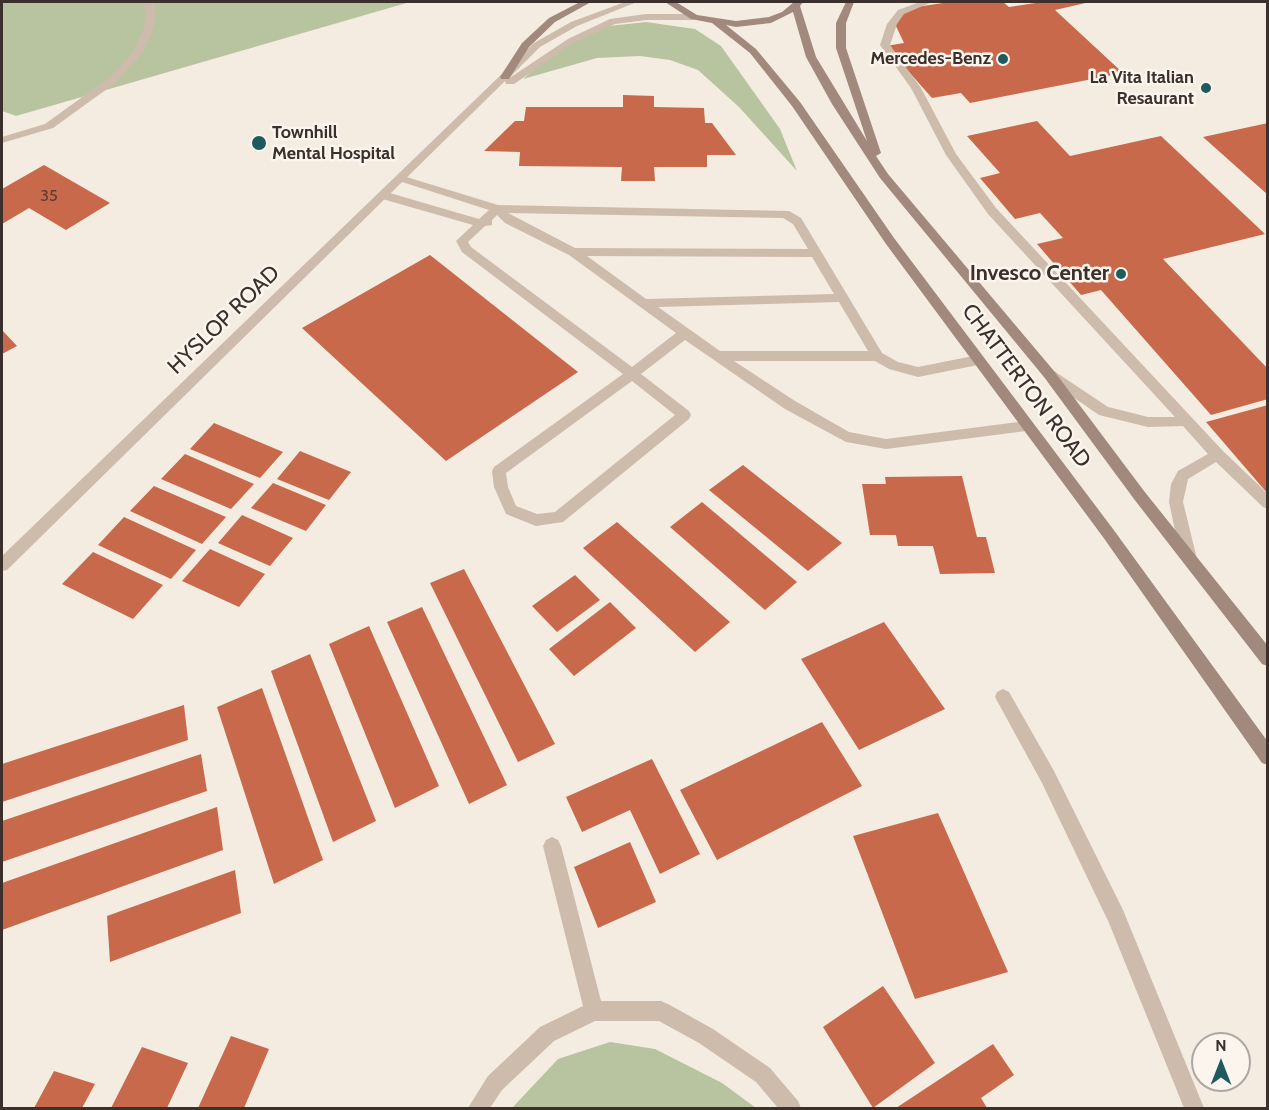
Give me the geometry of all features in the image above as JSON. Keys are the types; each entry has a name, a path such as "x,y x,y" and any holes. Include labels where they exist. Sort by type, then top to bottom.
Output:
{"street":[{"path":"2,140 49,126 114,79 139,51 149,27 151,14 149,2"},
{"path":"505,76 525,45 552,20 586,2"},
{"name":"HYSLOP ROAD","path":"2,566 537,45 574,24 632,2"},
{"path":"670,2 694,17 717,23 745,24 771,20 797,4"},
{"path":"850,2 841,23 841,48 884,176"},
{"path":"927,2 901,12 892,24 885,45 916,88 951,155 999,219 1218,455 1268,503"},
{"name":"CHATTERTON ROAD","path":"797,4 811,57 837,104 884,176 1049,374 1268,659"},
{"name":"HYSLOP ROAD","path":"476,106 537,63 591,30 629,18 694,17"},
{"name":"CHATTERTON ROAD","path":"717,23 753,51 796,104 890,241 1108,533 1268,757"},
{"path":"400,178 497,209 780,213 797,221 877,356 894,366 918,372 978,360"},
{"path":"383,195 480,223 508,220"},
{"path":"497,209 508,220 573,252 717,356 829,430 860,441 886,444 1026,426"},
{"path":"497,209 462,241 466,249 632,374 684,415 558,518 536,520 511,510 501,487 499,471 632,374 685,333"},
{"path":"573,252 815,253"},
{"path":"641,303 842,298"},
{"path":"717,356 877,356"},
{"path":"1049,374 1104,411 1148,422 1170,423 1187,420"},
{"path":"1189,559 1176,502 1178,484 1183,475 1218,455"},
{"path":"1003,697 1048,777 1116,917 1194,1108"},
{"path":"552,846 594,1011"},
{"path":"478,1108 495,1083 547,1034 594,1011 661,1011 706,1036 763,1075 791,1108"}],"green space":[{"path":"2,2 410,2 16,116 2,111"},
{"path":"646,22 695,29 721,46 780,129 797,171 739,107 698,70 670,60 640,56 597,58 523,79 557,50 609,26"},
{"path":"610,1042 655,1049 722,1083 756,1108 512,1108 558,1059"}],"building":[{"name":"Mercedes-Benz","path":"950,2 1003,2 1009,7 1042,2 1090,2 1055,10 1123,73 970,103 961,93 932,98 886,46 904,43 895,24 900,15 916,7"},
{"path":"623,95 654,96 654,107 704,108 705,123 712,123 736,155 707,155 707,167 654,167 655,181 621,181 622,167 519,166 520,152 484,151 515,121 524,121 526,107 623,107"},
{"name":"Invesco Center","path":"1037,121 1070,156 1161,136 1265,234 1163,259 1268,369 1268,399 1211,415 1101,290 1081,295 1037,244 1063,238 1040,213 1015,219 980,178 1000,173 967,136"},
{"path":"1268,123 1268,195 1203,137"},
{"path":"44,165 110,203 66,230 29,208 2,224 2,189"},
{"path":"430,255 578,372 446,461 302,328"},
{"path":"2,330 17,346 2,354"},
{"path":"1268,405 1268,494 1206,422"},
{"path":"214,423 283,452 260,478 190,449"},
{"path":"300,451 351,472 329,500 277,479"},
{"path":"185,454 254,484 231,509 161,479"},
{"path":"743,465 842,543 808,571 709,490"},
{"path":"962,476 977,537 986,537 995,573 940,574 933,546 898,546 896,535 870,535 862,484 886,484 885,477"},
{"path":"273,483 326,505 306,531 251,508"},
{"path":"154,486 226,517 202,544 130,511"},
{"path":"702,502 797,582 765,610 670,527"},
{"path":"242,515 293,538 270,566 218,543"},
{"path":"124,517 196,550 171,579 98,545"},
{"path":"617,522 730,622 695,652 583,548"},
{"path":"210,549 265,574 239,607 182,581"},
{"path":"93,552 163,585 133,619 62,584"},
{"path":"464,569 555,744 518,762 430,583"},
{"path":"575,575 600,600 557,632 532,606"},
{"path":"610,602 636,628 574,676 549,649"},
{"path":"422,607 507,785 469,804 387,622"},
{"path":"884,622 945,709 859,750 801,659"},
{"path":"369,626 439,786 395,808 329,644"},
{"path":"310,654 376,821 333,842 271,671"},
{"path":"262,688 323,860 274,884 217,707"},
{"path":"184,705 188,740 2,802 2,764"},
{"path":"822,722 862,786 717,860 680,790"},
{"path":"201,754 207,791 2,862 2,821"},
{"path":"652,759 700,854 660,874 630,810 582,832 566,797"},
{"path":"217,807 223,850 2,930 2,883"},
{"path":"938,813 1008,972 915,999 853,836"},
{"path":"630,842 656,902 598,928 574,867"},
{"path":"235,870 241,913 110,962 107,916"},
{"path":"883,986 935,1063 873,1108 823,1027"},
{"path":"231,1036 269,1049 244,1108 198,1108"},
{"path":"993,1044 1014,1075 981,1098 987,1108 896,1108"},
{"path":"142,1047 188,1063 167,1108 111,1108"},
{"path":"54,1071 95,1084 82,1108 34,1108"}],"place":[{"name":"Mercedes-Benz","path":"1003,59"},
{"name":"La Vita Italian Resaurant","path":"1206,88"},
{"name":"Townhill Mental Hospital","path":"259,143"},
{"name":"Invesco Center","path":"1121,274"}]}
